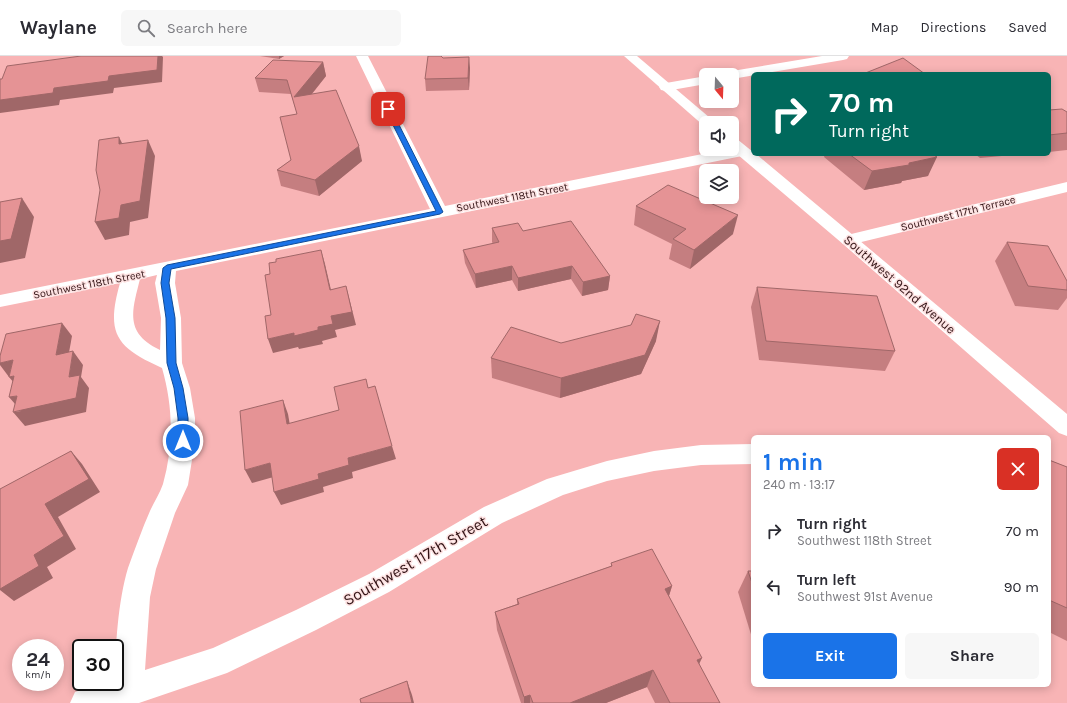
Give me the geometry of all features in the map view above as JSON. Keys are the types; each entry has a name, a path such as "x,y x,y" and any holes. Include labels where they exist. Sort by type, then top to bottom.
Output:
{"street":[{"path":"362,56 440,212"},
{"path":"630,56 701,116"},
{"path":"739,74 843,56"},
{"path":"666,87 699,81"},
{"name":"Southwest 92nd Avenue","path":"739,149 849,240 1067,427"},
{"name":"Southwest 118th Street","path":"0,301 440,212 699,155"},
{"name":"Southwest 117th Terrace","path":"849,240 1067,187"},
{"path":"128,691 136,597 142,569 162,513 175,485 183,441 183,418 179,388 171,363 171,318 165,283 167,268"},
{"path":"132,275 122,318 125,330 132,341 142,350 171,363"},
{"name":"Southwest 117th Street","path":"86,703 216,662 306,620 379,583 493,515 556,487 607,471 654,461 701,455 751,454"}],"building":[{"path":"81,56 158,56 157,70 109,76 108,81 54,88 53,93 0,100 0,79 2,79 7,66"},
{"path":"428,56 441,56 443,58 469,57 468,78 425,79"},
{"path":"903,58 922,72 868,72"},
{"path":"273,60 323,62 294,97 336,90 359,146 315,180 277,170 291,160 280,117 297,114 287,80 255,78"},
{"path":"1062,109 1067,112 1067,133 1051,135 1051,110"},
{"path":"119,137 119,144 148,140 140,201 121,205 119,218 95,222 100,190 96,170 99,140"},
{"path":"852,156 937,157 909,163 909,165 872,171"},
{"path":"668,185 699,198 699,204 712,204 738,215 694,250 673,239 686,229 636,206"},
{"path":"22,198 11,239 0,241 0,202"},
{"path":"571,221 610,276 583,282 572,266 518,278 512,266 475,274 463,250 499,242 492,228 518,223 523,231"},
{"path":"1007,242 1048,246 1067,281 1067,290 1028,286"},
{"path":"321,250 330,290 346,286 352,312 331,316 333,324 318,327 318,330 294,336 294,333 268,339 265,316 271,315 265,275 270,274 269,263 276,262 276,259"},
{"path":"757,287 877,296 895,351 766,341"},
{"path":"636,314 660,321 645,355 561,378 491,358 511,327 561,343 631,325"},
{"path":"62,323 56,355 73,351 69,377 80,375 76,398 13,412 17,396 9,397 14,376 9,377 13,360 0,363 0,356 6,334"},
{"path":"366,379 368,388 375,386 392,446 348,458 349,465 318,474 319,479 274,492 270,463 245,470 240,411 283,400 287,424 339,410 334,387"},
{"path":"71,451 89,479 45,504 64,536 34,555 39,566 0,589 0,489"},
{"path":"1051,461 1067,467 1067,608 1051,601"},
{"path":"652,549 672,586 665,589 702,658 697,660 720,703 670,703 653,670 570,703 533,703 530,695 524,697 495,612 519,604 517,599 612,566 611,563"},
{"path":"748,571 751,571 751,580"},
{"path":"407,681 412,703 361,703 360,699"}],"route":[{"path":"183,441 183,418 179,388 171,363 171,318 165,283 167,268 440,212 388,109"}]}
